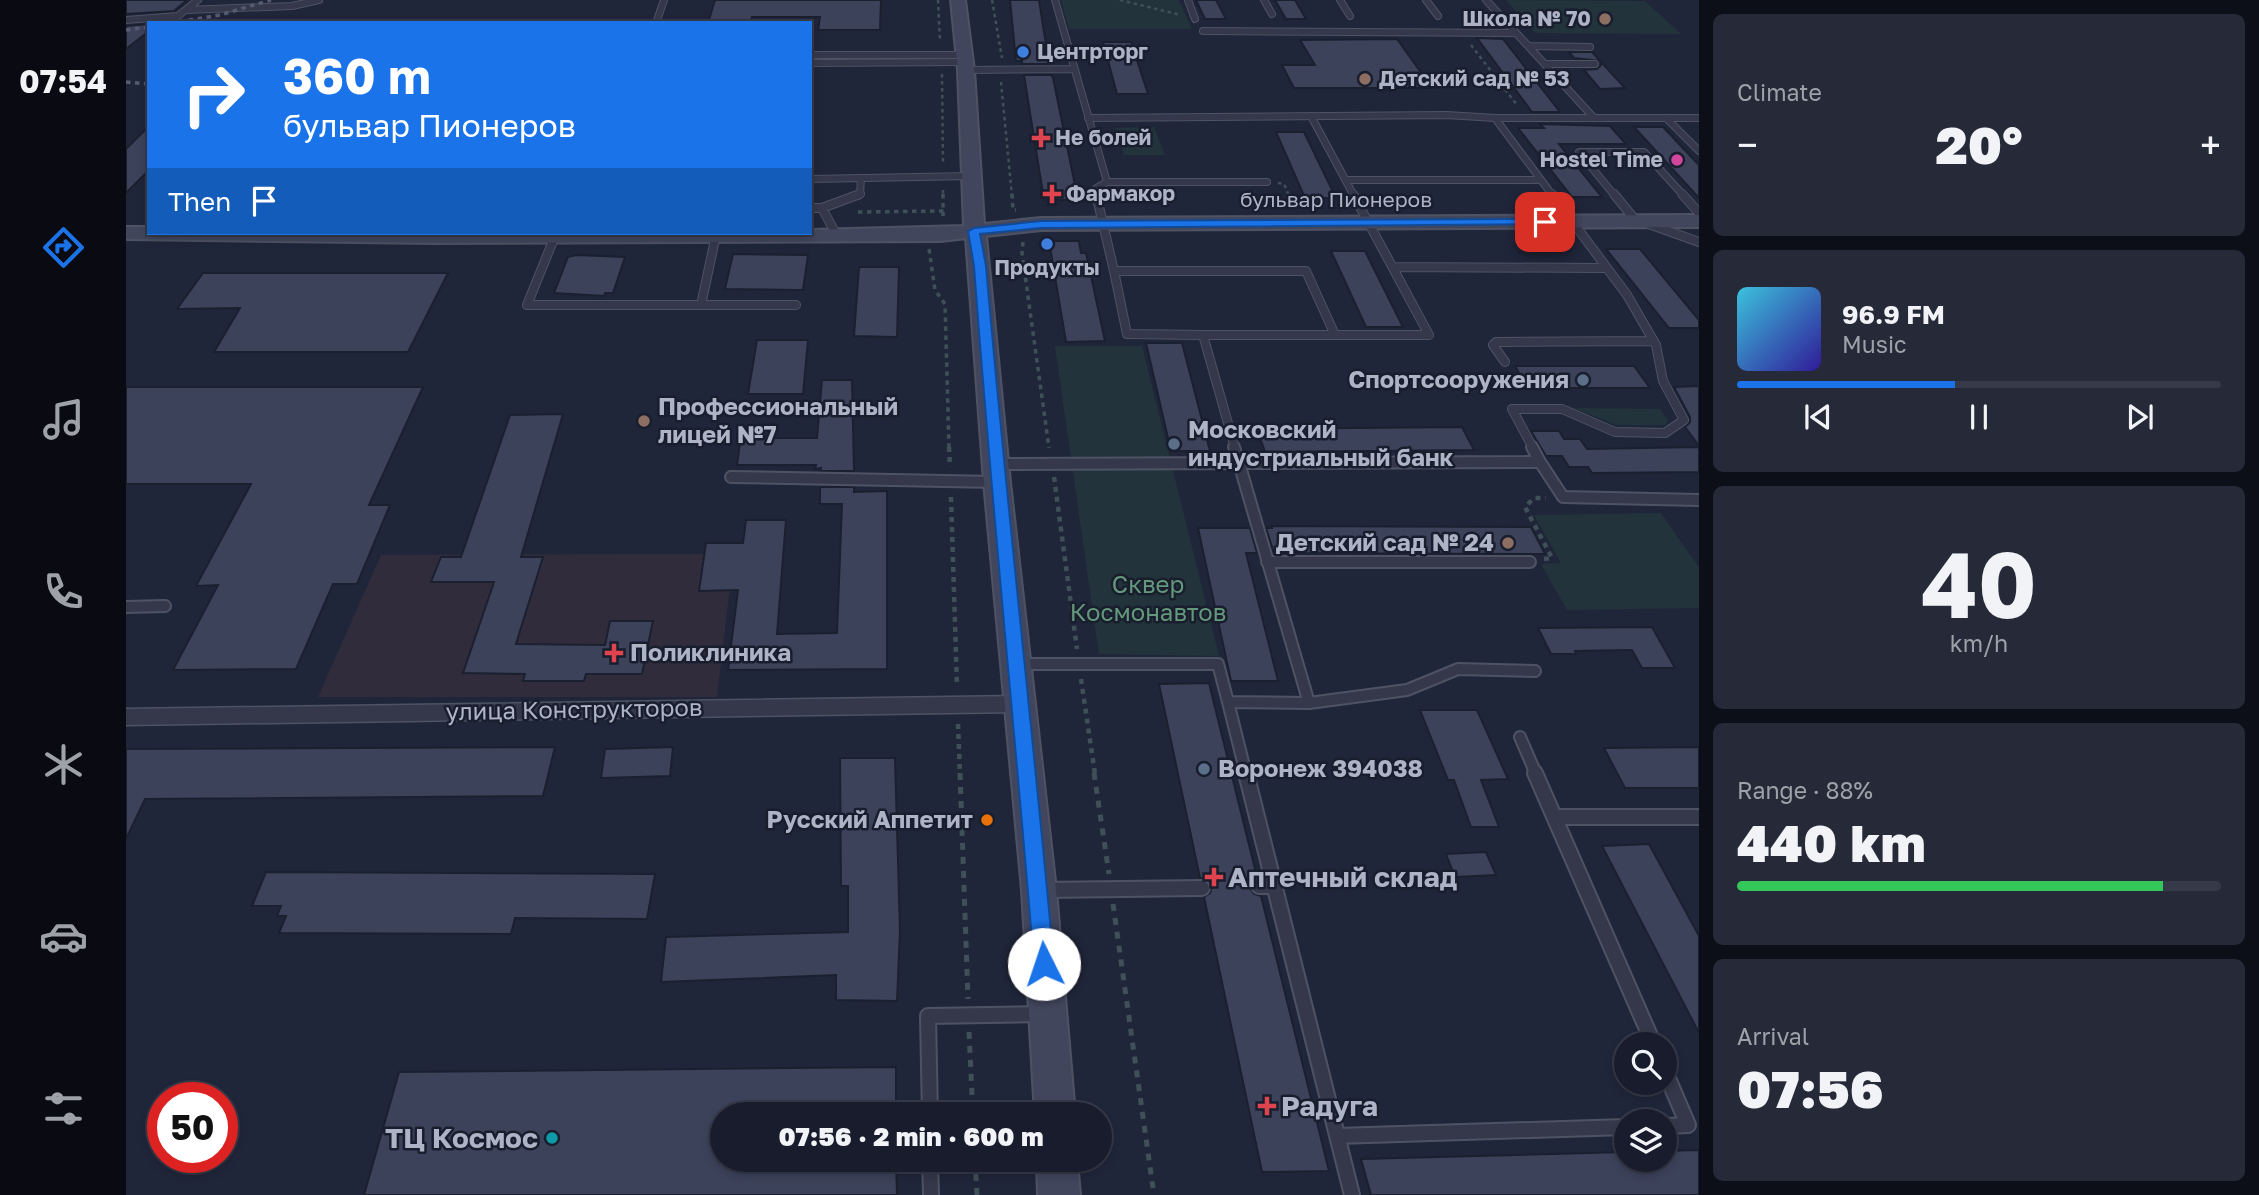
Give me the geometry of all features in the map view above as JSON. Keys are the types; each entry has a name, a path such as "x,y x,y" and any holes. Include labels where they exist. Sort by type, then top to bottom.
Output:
{"main road":[{"path":"958,0 965,62 974,231 980,266 997,473 1039,890 1054,1102"},
{"name":"бульвар Пионеров","path":"716,235 941,235 1041,224 1699,221"},
{"name":"бульвар Пионеров","path":"126,233 147,233"},
{"name":"бульвар Пионеров","path":"436,235 623,235"},
{"path":"1058,1172 1059,1195"}],"street":[{"name":"улица Конструкторов","path":"126,717 1021,704"}],"lane":[{"path":"126,20 178,16 198,0"},
{"path":"186,10 292,6 319,0"},
{"path":"657,21 664,0"},
{"path":"1055,0 1107,182"},
{"path":"1188,0 1195,19"},
{"path":"1264,0 1272,14"},
{"path":"1340,0 1350,16"},
{"path":"1426,0 1438,16"},
{"path":"1486,0 1594,118"},
{"path":"1203,31 1516,33"},
{"path":"1528,46 1590,47"},
{"path":"812,55 941,59 999,70 1073,69"},
{"path":"812,63 941,59"},
{"path":"1545,64 1595,64"},
{"path":"1088,118 1447,115 1495,118 1699,118"},
{"path":"1267,182 1107,182 1095,189 1105,224 1127,334 1429,335 1311,116"},
{"path":"1495,118 1627,295 1654,341 1663,381 1685,420 1665,433 1615,432 1562,409 1512,409 1540,462 1563,497 1699,500"},
{"path":"1666,118 1699,151"},
{"path":"1699,213 1644,152 1579,152 1639,221 1699,242"},
{"path":"812,179 971,176"},
{"path":"812,209 824,212 860,195 861,178"},
{"path":"1346,180 1540,180"},
{"path":"824,212 837,236"},
{"path":"701,305 716,235"},
{"path":"555,236 527,305 796,305"},
{"path":"1394,267 1605,268"},
{"path":"1114,271 1306,271 1335,335"},
{"path":"1203,335 1309,703"},
{"path":"1505,362 1493,345 1496,342 1654,341"},
{"path":"731,477 951,481 1052,464 1540,462"},
{"path":"1267,562 1530,562"},
{"path":"126,607 164,606"},
{"path":"1018,664 1218,664 1352,1195"},
{"path":"1228,702 1309,703 1407,690 1458,669 1535,671"},
{"path":"1520,737 1648,1032"},
{"path":"1556,817 1699,817"},
{"path":"1259,886 1276,886"},
{"path":"1039,890 1202,888"},
{"path":"930,1102 928,1016 1048,1014"},
{"path":"1675,1095 1688,1125 1677,1125"},
{"path":"1337,1136 1614,1127"},
{"path":"930,1172 931,1195"}],"path":[{"path":"937,0 944,211 940,224"},
{"path":"992,0 1003,66 999,70 1013,210"},
{"path":"1120,0 1195,19"},
{"path":"1462,33 1527,118"},
{"path":"1267,182 1284,184 1296,210"},
{"path":"824,212 944,211"},
{"path":"1033,240 1023,242 1022,253 1154,1195"},
{"path":"929,248 934,290 945,303 972,1102"},
{"path":"1530,562 1552,558 1525,507 1534,498 1563,497"},
{"path":"976,1172 977,1195"}],"shaded area":[{"path":"706,543 735,543 717,697 318,697 381,555 704,554"}],"green space":[{"path":"1061,0 1179,0 1192,29 1069,29"},
{"name":"Школа № 70","path":"1506,0 1645,1 1681,34 1535,33"},
{"path":"1154,127 1165,155 1124,155 1115,128"},
{"name":"Сквер Космонавтов","path":"1055,346 1142,346 1219,656 1099,654"},
{"path":"1574,408 1660,409 1668,420 1666,425 1616,425"},
{"path":"1661,513 1699,568 1699,608 1567,610 1541,564 1561,563 1534,515"}],"building":[{"path":"126,0 187,0 174,11 126,14"},
{"path":"715,0 881,0 880,30 818,30 820,17 752,17 751,21 709,21"},
{"path":"1010,0 1039,0 1049,64 1022,64 1022,61 1016,61"},
{"path":"1196,0 1216,0 1226,19 1205,19"},
{"path":"1275,0 1295,0 1306,19 1286,19"},
{"path":"147,24 147,33 126,49 126,26"},
{"path":"1477,38 1503,39 1560,112 1532,112"},
{"path":"1397,39 1432,88 1294,88 1282,65 1315,65 1300,40"},
{"path":"1103,42 1131,42 1148,94 1117,94"},
{"path":"1569,52 1592,52 1625,88 1600,89 1584,70 1597,69 1601,65 1600,61 1574,58"},
{"path":"1024,75 1051,75 1053,78 1078,200 1044,200"},
{"path":"1540,124 1610,126 1626,144 1559,144 1602,197 1572,197 1518,128 1544,128"},
{"path":"1634,127 1663,127 1699,165 1699,198"},
{"path":"147,128 147,172 126,193 126,149"},
{"path":"1276,132 1304,132 1336,198 1305,198"},
{"path":"1049,241 1079,241 1081,253 1086,253 1105,341 1066,342"},
{"path":"1606,249 1640,249 1699,320 1699,328 1669,328"},
{"path":"1331,251 1365,251 1403,327 1366,327"},
{"path":"733,254 808,255 803,290 725,289"},
{"path":"568,257 625,257 613,293 605,293 604,296 554,293"},
{"path":"859,267 899,267 897,337 854,336"},
{"path":"203,273 448,273 408,352 214,352 240,308 177,309"},
{"path":"757,340 808,340 803,394 748,394"},
{"path":"1146,343 1182,343 1210,451 1171,451"},
{"path":"1515,366 1634,366 1650,388 1528,388"},
{"path":"822,380 852,380 854,471 820,471 821,468 815,469 816,465 737,465 741,435 761,435 760,438 817,438"},
{"path":"1699,386 1699,446 1685,427 1690,422 1690,417 1674,387"},
{"path":"126,387 423,387 369,505 390,505 357,584 333,584 296,669 173,670 218,585 196,586 251,484 126,484"},
{"path":"563,414 521,557 543,557 516,644 605,645 610,621 653,621 642,674 586,674 584,681 523,681 525,674 463,673 494,582 431,582 441,557 461,557 510,415"},
{"path":"1462,427 1474,450 1265,452 1257,429"},
{"path":"1531,431 1559,431 1564,439 1580,439 1587,449 1699,447 1699,472 1592,473 1588,467 1569,467 1562,456 1546,456"},
{"path":"820,487 854,487 854,492 887,491 887,669 728,670 738,590 699,591 706,543 743,543 746,520 786,520 777,634 837,633 842,504 820,504"},
{"path":"1271,526 1531,527 1545,554 1274,553 1266,528 1272,528"},
{"path":"1198,528 1250,528 1257,553 1246,553 1278,681 1231,681"},
{"path":"1652,627 1675,668 1642,668 1632,650 1551,654 1538,628"},
{"path":"1209,683 1257,877 1251,881 1249,887 1254,894 1261,896 1329,1171 1262,1172 1204,897 1210,893 1212,887 1207,880 1200,878 1159,684"},
{"path":"1420,710 1477,710 1508,779 1481,780 1499,827 1471,827 1454,780 1448,780"},
{"path":"555,747 543,796 145,799 126,839 126,749"},
{"path":"673,747 670,776 601,778 605,749"},
{"path":"1699,747 1699,788 1625,788 1604,748"},
{"path":"840,758 895,758 900,931 897,1001 836,1000 836,975 661,982 666,937 848,932 848,886 841,886"},
{"path":"1649,844 1699,936 1699,1033 1602,846"},
{"path":"1486,852 1496,875 1455,877 1446,854"},
{"path":"266,872 655,874 647,919 515,918 511,934 279,933 286,916 277,916 281,906 252,906"},
{"name":"ТЦ Космос","path":"896,1067 896,1102 710,1102 710,1172 896,1172 897,1195 364,1195 399,1072"},
{"path":"1699,1150 1699,1195 1371,1195 1361,1159 1614,1152 1614,1172 1677,1172 1677,1151"}],"railway":[{"path":"183,21 220,15 271,0"},
{"path":"126,30 147,27"},
{"path":"126,82 147,84"}],"place":[{"name":"Школа № 70","path":"1605,19"},
{"name":"Центрторг","path":"1023,52"},
{"name":"Детский сад № 53","path":"1365,79"},
{"name":"Не болей","path":"1041,138"},
{"name":"Hostel Time","path":"1677,160"},
{"name":"Фармакор","path":"1052,194"},
{"name":"Продукты","path":"1047,244"},
{"name":"Спортсооружения","path":"1583,380"},
{"name":"Профессиональный лицей №7","path":"644,421"},
{"name":"Московский индустриальный банк","path":"1174,444"},
{"name":"Детский сад № 24","path":"1508,543"},
{"name":"Поликлиника","path":"614,653"},
{"name":"Воронеж 394038","path":"1204,769"},
{"name":"Русский Аппетит","path":"987,820"},
{"name":"Аптечный склад","path":"1214,877"},
{"name":"Радуга","path":"1267,1106"},
{"name":"ТЦ Космос","path":"552,1138"}],"route":[{"path":"1044,964 1020,684 997,482 980,266 974,231 1041,224 1545,222"}]}
